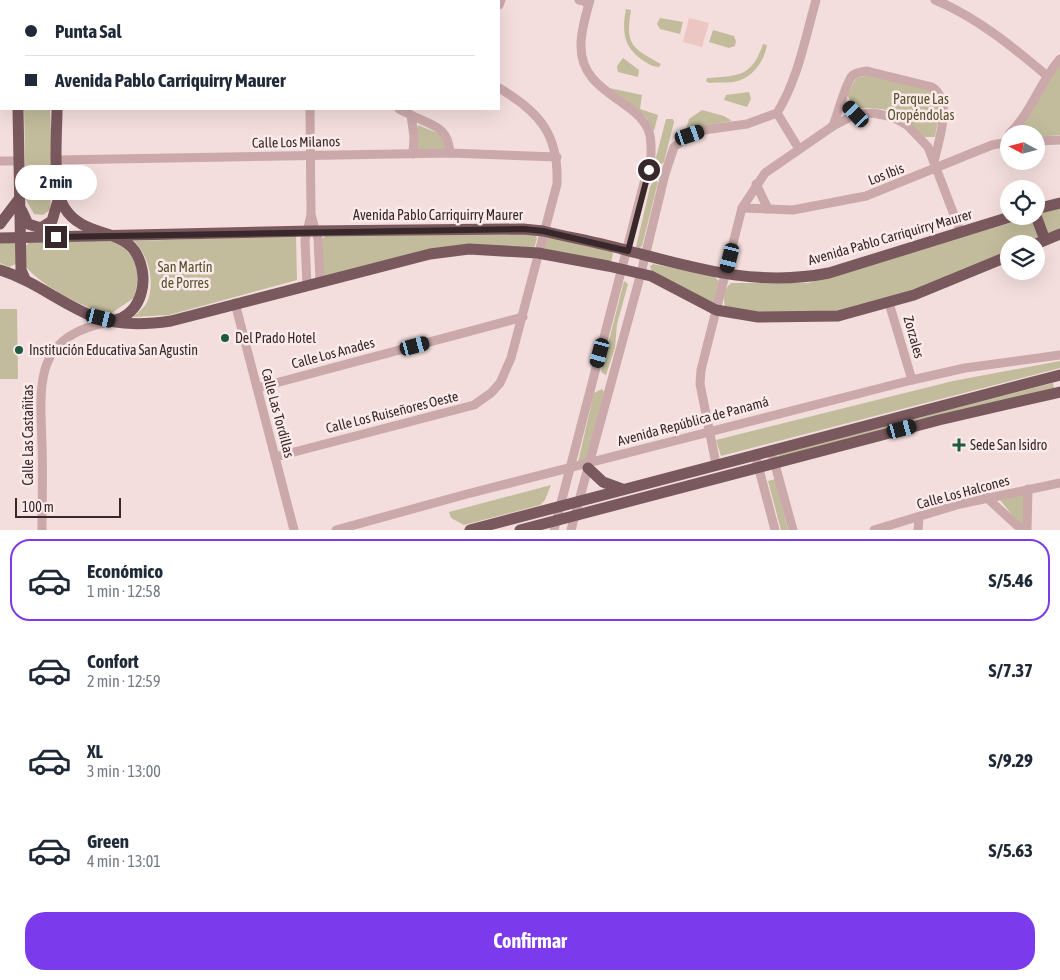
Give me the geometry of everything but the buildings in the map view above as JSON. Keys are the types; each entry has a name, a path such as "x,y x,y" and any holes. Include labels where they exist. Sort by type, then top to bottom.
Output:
{"main road":[{"path":"18,110 21,270 26,280"},
{"path":"57,110 56,160 64,207 81,225 110,236 133,250 142,266 144,280 135,304 120,319 112,321"},
{"path":"19,201 25,221 41,228 52,221 56,214 60,192"},
{"path":"0,224 19,201"},
{"path":"1045,207 1060,203"},
{"name":"Avenida Pablo Carriquirry Maurer","path":"0,238 311,231 543,231 725,275 771,279 800,278 829,273 1000,220"},
{"path":"1045,240 1060,234"},
{"path":"0,270 26,280 91,316 139,324 170,322 307,284 430,254 459,250 538,253 641,273 716,310 758,317 838,316 889,303 944,284 1000,260"},
{"path":"470,530 560,508 622,489 1060,375"},
{"path":"520,530 556,525 575,515 939,420 1060,392"},
{"path":"589,465 603,482 622,489"}],"street":[{"path":"556,525 649,170 651,143 647,127 635,114 602,88 587,70 581,46 590,1 579,0"},
{"path":"571,530 646,256 665,174 674,147 690,135 704,130 747,124 777,113 790,92 816,0"},
{"path":"935,0 949,6 1014,49 1046,76"},
{"path":"1021,125 1046,76 1060,59"},
{"path":"833,126 847,86 852,76 860,72 932,87 938,91 943,100 942,122 935,166"},
{"name":"Calle Los Ruiseñores Oeste","path":"275,457 474,405 491,393 500,383 516,342 543,231 557,184 557,156 552,138 535,114 500,87"},
{"path":"843,101 856,114"},
{"path":"307,284 311,231 310,110"},
{"path":"401,110 446,133 450,153"},
{"path":"777,113 799,148"},
{"path":"716,464 708,432 700,377 742,208 756,184 771,168 833,126 856,114 873,113 893,117 907,125 928,147 961,233"},
{"path":"411,115 414,137 413,154"},
{"path":"536,157 548,148 552,138"},
{"path":"992,145 1000,140"},
{"path":"1045,141 1060,140"},
{"name":"Los Ibis","path":"742,208 793,210 866,196 935,166 1000,144"},
{"name":"Calle Los Milanos","path":"56,160 450,153 536,157 557,156"},
{"path":"0,161 19,161"},
{"path":"649,170 665,174"},
{"path":"756,184 768,209"},
{"path":"311,231 320,281"},
{"name":"Calle Las Tordillas","path":"235,303 294,530"},
{"name":"Zorzales","path":"889,303 912,380"},
{"name":"Calle Los Anades","path":"257,388 523,317"},
{"name":"Calle Las Castañitas","path":"42,530 42,444 39,405 43,370 55,346 69,336 88,325 112,321"},
{"path":"502,322 511,330 516,342"},
{"name":"Avenida República de Panamá","path":"336,530 912,380 965,368 1060,356"},
{"path":"593,380 610,384"},
{"path":"772,450 793,530"},
{"path":"755,454 775,530"},
{"name":"Calle Los Halcones","path":"874,530 986,498 1060,483"},
{"path":"1027,530 1028,489"},
{"path":"986,498 1022,530"},
{"path":"918,530 919,517"}],"green space":[{"path":"626,9 631,10 629,31 633,44 643,54 661,64 659,67 645,62 630,49 624,31"},
{"path":"660,18 683,22 680,34 660,29 657,24"},
{"path":"713,30 734,36 735,46 729,48 709,42"},
{"path":"763,44 767,45 763,58 756,69 746,77 730,82 709,83 706,81 707,78 735,75 749,69 759,55"},
{"path":"623,58 639,70 638,77 618,72 617,66"},
{"path":"1060,63 1060,135 1045,136 1045,125 1021,125"},
{"name":"Parque Las Oropéndolas","path":"869,75 927,89 937,94 941,104 935,137 924,137 908,122 887,110 856,108 847,95 856,78"},
{"path":"609,88 642,95 640,109 658,115 654,131 646,117"},
{"path":"749,92 751,99 747,107 724,100 726,95"},
{"path":"24,110 50,110 53,174 50,210 43,215 34,214 26,200"},
{"path":"702,110 724,116 732,121 686,129 689,119"},
{"path":"666,119 673,119 674,122 664,162 660,165 655,161"},
{"path":"418,125 442,135 446,151 417,149 414,138"},
{"path":"654,180 658,182 642,246 639,249 636,247 650,187"},
{"path":"1060,208 1060,232 1047,235 1044,225 1045,211"},
{"path":"1003,225 1035,225 1037,235 1000,235 1000,256 904,295 861,308 839,312 797,314 767,313 725,307 725,294 731,283 808,283"},
{"path":"534,233 537,238 534,249 472,246 325,276 321,275 321,239 328,235"},
{"name":"San Martín de Porres","path":"296,236 297,280 169,315 133,317 147,302 151,284 149,268 143,253 134,241"},
{"path":"550,237 611,251 613,253 611,263 545,249 545,240"},
{"path":"110,238 131,256 137,270 137,278 134,298 110,314 65,296 33,275 26,267 26,246 29,242"},
{"path":"0,242 16,242 16,264 9,267 0,263"},
{"path":"653,264 713,276 719,281 714,302 710,302 652,273 650,266"},
{"path":"624,281 628,284 617,324 615,348 606,375 601,372"},
{"path":"0,309 17,309 18,379 0,379"},
{"path":"1060,361 1060,368 721,456 716,440 953,381"},
{"path":"1053,383 1054,388 779,458 778,454"},
{"path":"602,389 604,392 586,460 578,462 594,393"},
{"path":"775,479 788,530 781,530 768,481"},
{"path":"551,485 545,500 540,505 464,525 451,518 449,512"},
{"path":"1025,494 1026,526 1021,526 1000,500"}],"shaded area":[{"path":"689,18 709,23 702,47 683,42"}],"place":[{"name":"Del Prado Hotel","path":"225,338"},
{"name":"Institución Educativa San Agustin","path":"19,350"},
{"name":"Sede San Isidro","path":"959,445"}],"route":[{"path":"56,237 311,231 523,229 543,231 628,251 649,170"}]}
